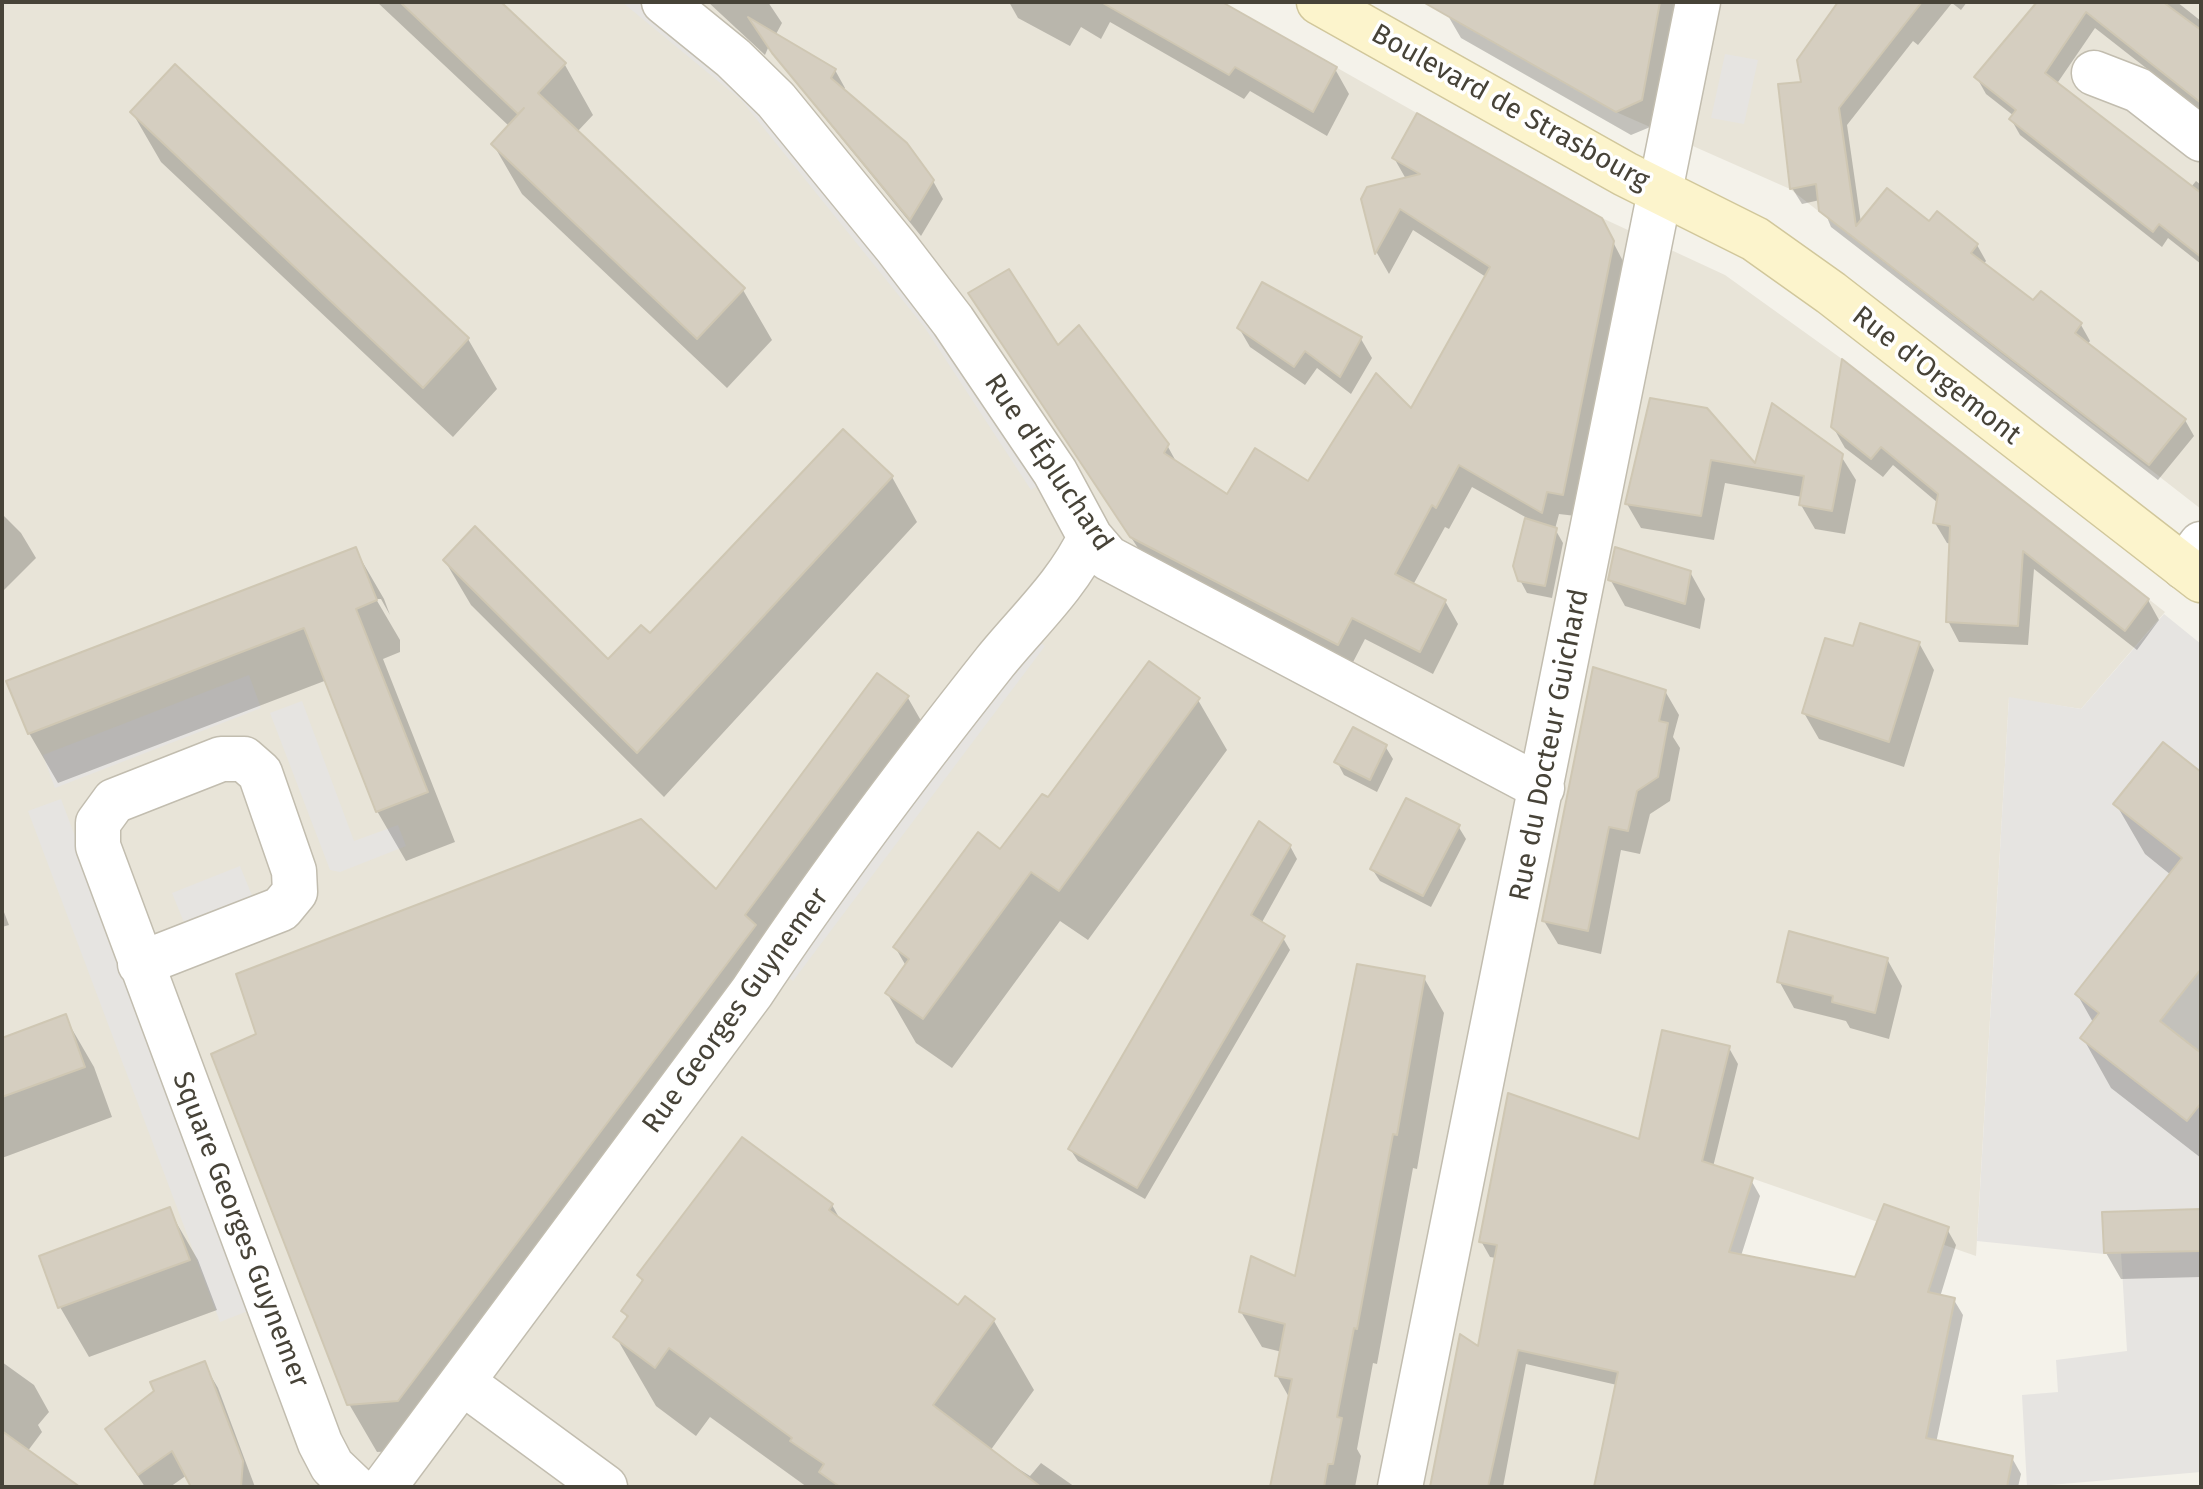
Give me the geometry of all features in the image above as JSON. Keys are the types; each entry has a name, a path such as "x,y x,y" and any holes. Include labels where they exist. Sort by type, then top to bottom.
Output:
{"street":[{"name":"Rue d'Épluchard","path":"664,2 733,58 776,100 897,248 953,321 1055,472 1090,537 1108,558 1542,788"},
{"name":"Boulevard de Strasbourg","path":"1319,2 1658,191"},
{"name":"Rue du Docteur Guichard","path":"1400,1487 1698,2"},
{"path":"2094,73 2138,90 2201,139"},
{"name":"Rue d'Orgemont","path":"1658,191 1755,239 2195,564"},
{"name":"Rue Georges Guynemer","path":"384,1487 976,688 1079,563 1090,537"},
{"name":"Square Georges Guynemer","path":"140,964 281,909 295,892 294,871 260,773 244,759 221,759 114,801 98,823 98,846 140,964 320,1443 332,1466 354,1487"},
{"path":"462,1382 605,1487"}],"shaded area":[{"path":"2,2 1221,2 1602,218 1725,275 1842,359 2165,612 2081,709 2009,698 1976,1256 1676,1152 1611,1487 2,1487"},
{"path":"622,2 641,2 752,91 893,264 1043,482 1031,490 925,328 741,100"},
{"path":"1424,2 2201,2 2201,509 1790,189 1616,112"},
{"path":"1725,54 1758,60 1744,124 1711,118"},
{"path":"2164,614 2201,644 2201,772 2163,742 2114,804 2182,858 2075,994 2099,1013 2081,1038 2187,1121 2201,1103 2201,1209 2103,1213 2104,1254 1977,1241 2009,697 2081,709"},
{"path":"1034,638 1045,646 793,981 782,973"},
{"path":"249,675 261,708 55,788 43,755"},
{"path":"302,701 354,841 398,825 406,846 340,872 330,870 270,713"},
{"path":"61,799 253,1309 220,1322 28,811"},
{"path":"240,866 253,898 185,925 172,893"},
{"path":"2201,1251 2201,1472 2027,1487 2022,1395 2058,1392 2056,1360 2127,1351 2121,1253"}],"building":[{"path":"400,2 501,2 566,63 538,93 745,288 697,339 491,144 524,108 518,114"},
{"path":"1101,2 1222,2 1337,67 1313,112 1235,67 1229,75"},
{"path":"1423,2 1660,2 1642,100 1616,112"},
{"path":"1838,2 1922,2 1839,108 1856,226 1887,188 1929,221 1937,211 1978,244 1971,253 2033,300 2041,291 2082,323 2075,333 2186,419 2149,465 1819,211 1816,184 1790,189 1778,84 1801,82 1797,60"},
{"path":"2037,2 2163,2 2201,30 2201,103 2086,12 2045,73 2201,193 2201,257 2159,224 2153,232 2009,119 2016,110 1974,77"},
{"path":"748,17 836,69 831,78 907,143 934,180 910,220 772,53"},
{"path":"175,64 469,338 423,388 130,112"},
{"path":"1417,113 1602,218 1614,241 1563,495 1547,492 1542,513 1459,465 1436,508 1432,505 1395,574 1446,600 1420,652 1352,618 1338,645 1130,537 968,293 1009,269 1058,345 1079,325 1169,444 1164,453 1227,494 1255,448 1308,481 1376,373 1411,408 1490,267 1400,209 1375,254 1361,199 1367,187 1420,174 1392,158"},
{"path":"1262,282 1362,337 1340,377 1305,351 1294,367 1237,328"},
{"path":"1842,359 2149,599 2125,631 2023,551 2018,626 1946,622 1950,526 1933,523 1938,494 1881,447 1871,459 1831,427"},
{"path":"1650,398 1707,408 1755,463 1772,403 1843,454 1832,511 1799,505 1804,476 1711,460 1701,516 1625,504"},
{"path":"843,429 893,476 637,753 443,560 475,526 608,659 641,625 650,633"},
{"path":"1525,518 1557,528 1545,586 1518,581 1513,566"},
{"path":"356,547 377,600 356,609 428,792 376,812 304,628 28,734 6,681"},
{"path":"1615,547 1691,571 1685,604 1608,580"},
{"path":"1860,623 1920,642 1889,742 1802,713 1825,638 1853,646"},
{"path":"1149,661 1200,698 1059,891 1031,872 923,1019 885,993 909,959 893,947 978,832 1000,849 1042,794 1048,797"},
{"path":"1593,667 1666,690 1659,721 1668,723 1658,777 1637,791 1628,831 1609,827 1588,931 1542,921"},
{"path":"877,673 909,696 745,915 756,925 398,1401 347,1405 211,1054 256,1034 236,974 641,819 716,889"},
{"path":"1353,727 1387,745 1370,780 1334,762"},
{"path":"2163,742 2201,772 2201,969 2160,1021 2201,1053 2201,1103 2187,1121 2080,1038 2099,1013 2075,994 2182,858 2113,804"},
{"path":"1406,798 1460,825 1423,896 1370,869"},
{"path":"1259,821 1291,845 1251,915 1285,936 1137,1188 1068,1149"},
{"path":"1789,931 1888,958 1875,1013 1832,1002 1833,996 1777,982"},
{"path":"1357,964 1425,976 1397,1135 1393,1134 1357,1329 1354,1328 1337,1417 1342,1418 1333,1464 1328,1464 1324,1487 1270,1487 1292,1379 1275,1376 1285,1324 1239,1312 1251,1256 1295,1276"},
{"path":"66,1014 85,1067 2,1097 2,1038"},
{"path":"1662,1030 1730,1046 1702,1161 1753,1178 1729,1252 1855,1277 1884,1204 1949,1227 1928,1292 1955,1298 1926,1438 2013,1456 2007,1487 1594,1487 1618,1372 1518,1350 1488,1487 1430,1487 1460,1334 1478,1346 1497,1245 1479,1242 1508,1093 1639,1139"},
{"path":"742,1137 833,1204 829,1210 958,1305 965,1296 995,1319 933,1405 1041,1487 840,1487 819,1472 824,1464 669,1348 655,1368 613,1337 628,1316 621,1311 643,1280 637,1275"},
{"path":"170,1207 190,1260 58,1308 39,1256"},
{"path":"2201,1209 2201,1251 2104,1253 2102,1212"},
{"path":"205,1361 243,1461 241,1487 191,1487 172,1451 138,1475 105,1429 154,1391 150,1382"},
{"path":"2,1431 80,1487 2,1487"}]}
